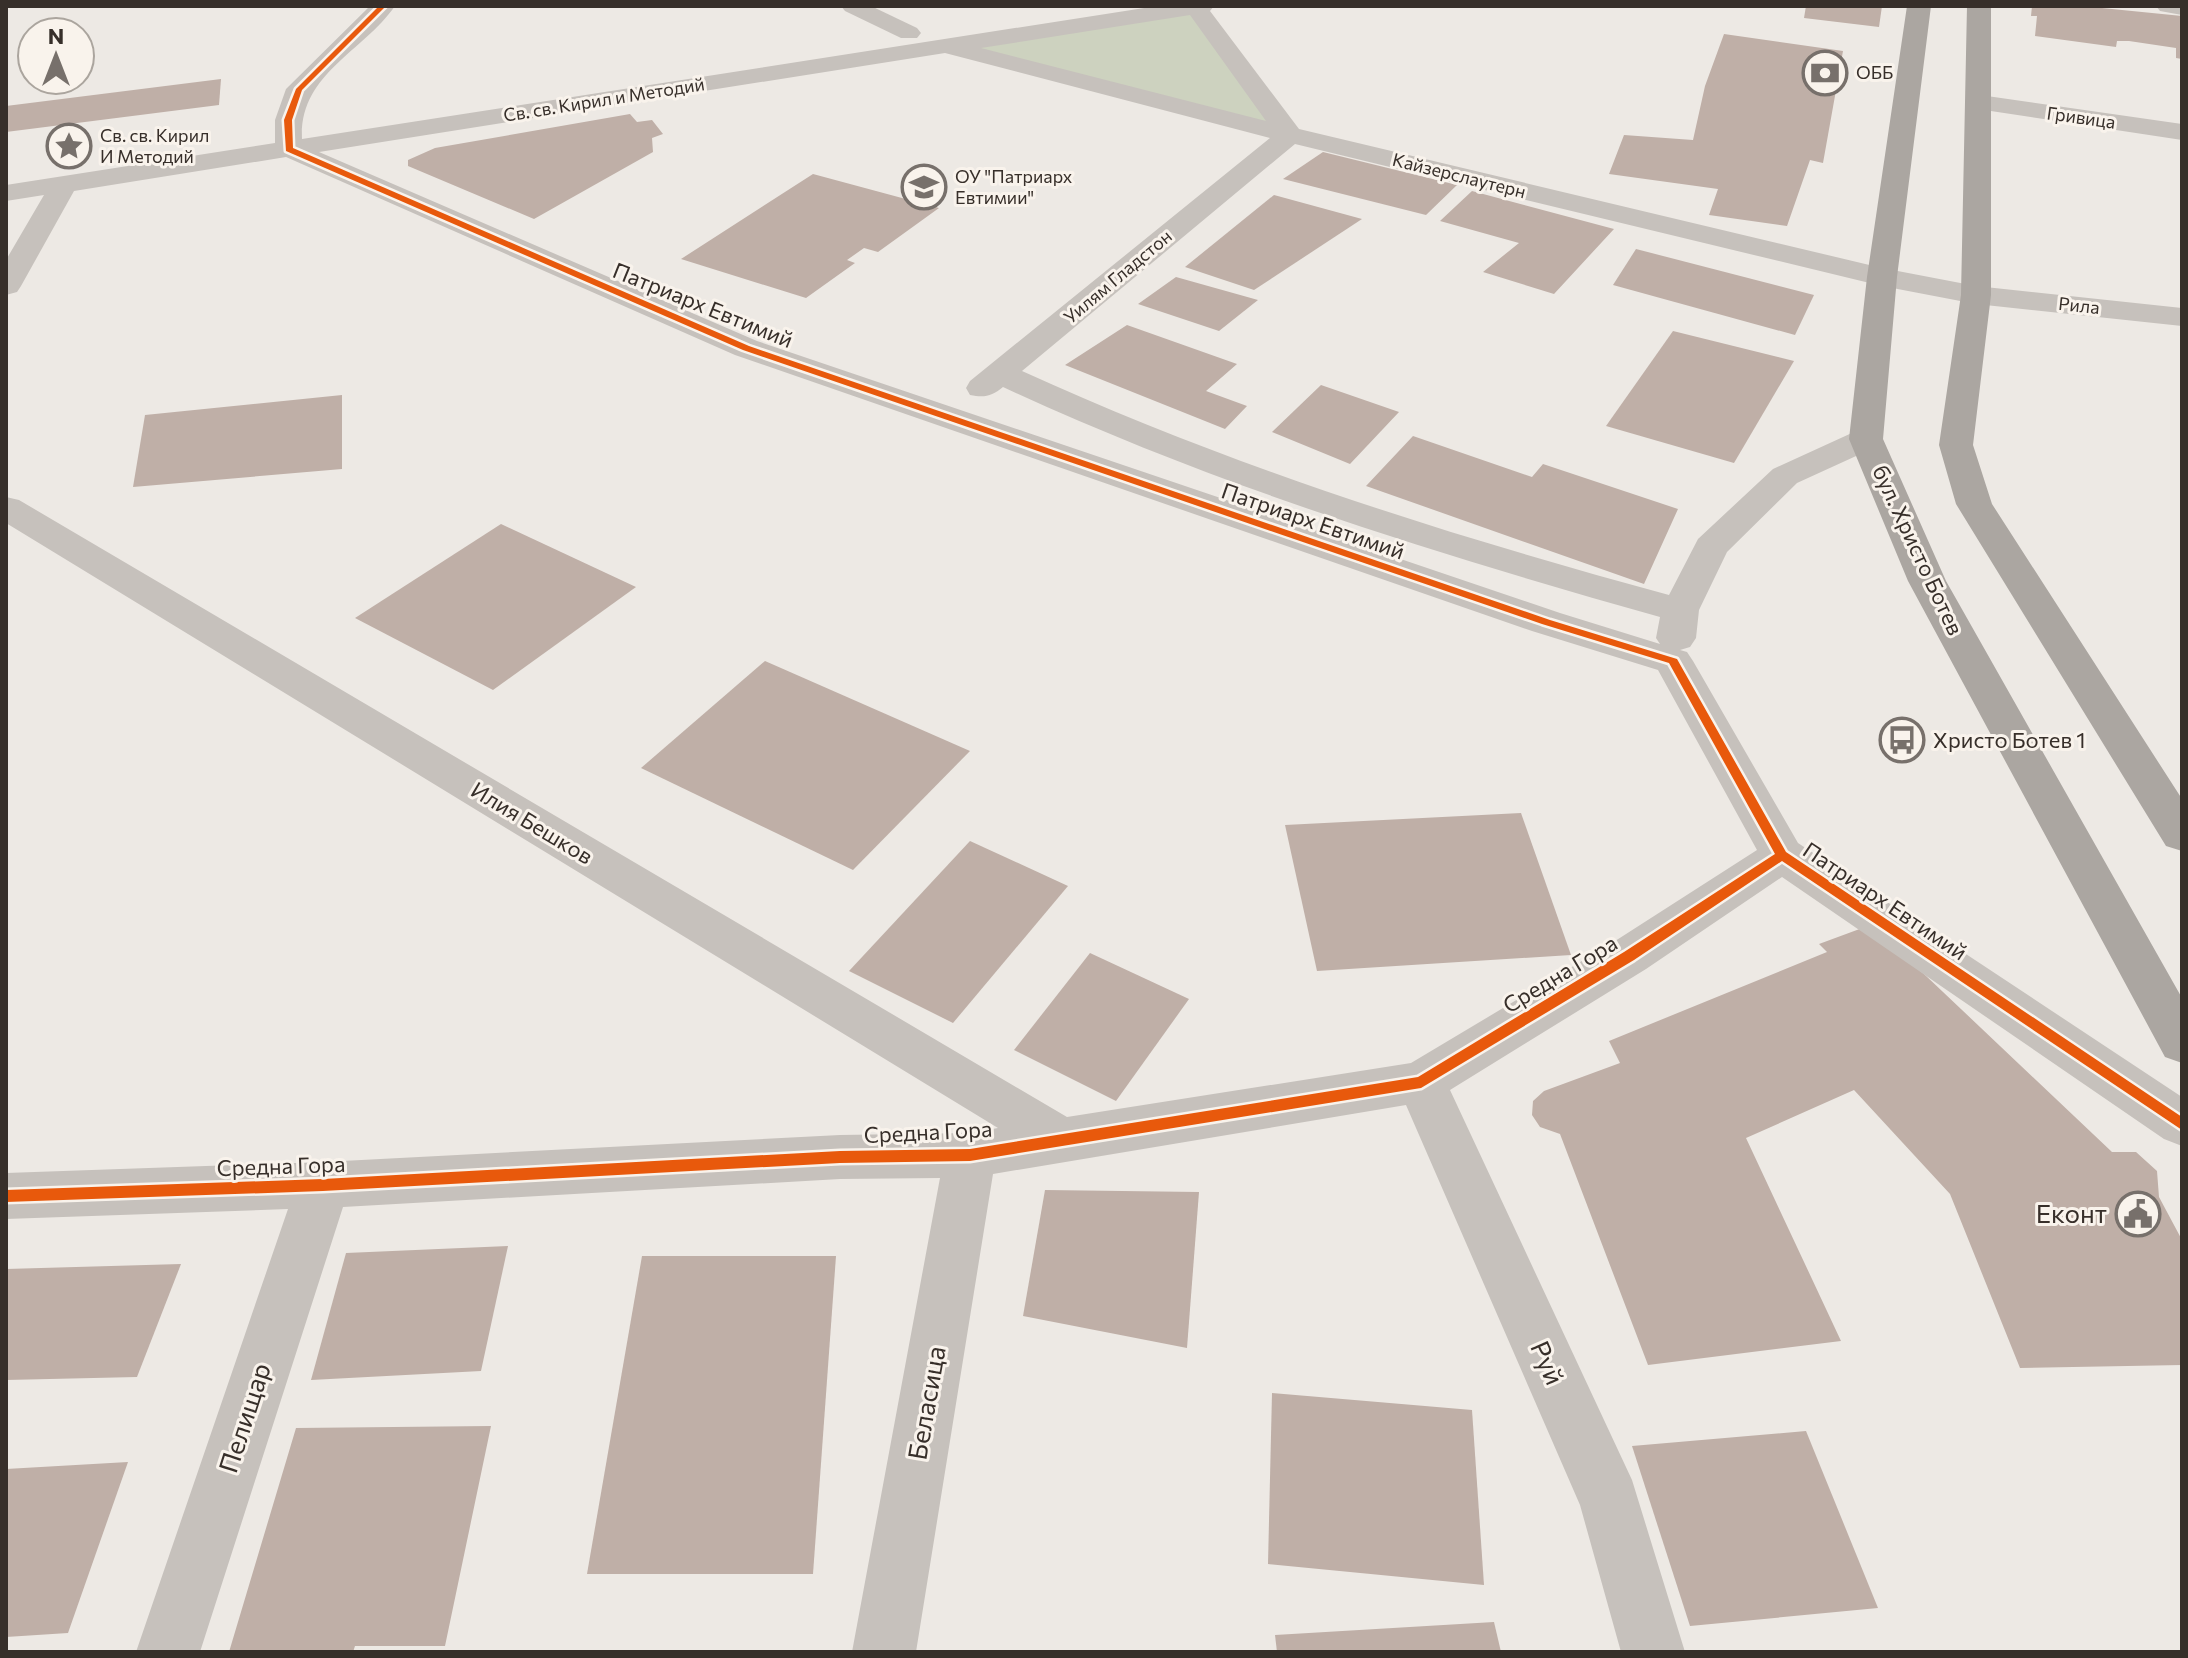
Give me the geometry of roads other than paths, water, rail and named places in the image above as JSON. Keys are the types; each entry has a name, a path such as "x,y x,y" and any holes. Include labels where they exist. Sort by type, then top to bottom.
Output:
{"main road":[{"name":"бул. Христо Ботев","path":"1919,6 1882,277 1866,439 1927,581 2182,1043"},
{"path":"1979,6 1976,295 1956,445 1974,504 2182,835"}],"street":[{"path":"289,149 288,120 299,89 383,6"},
{"path":"853,6 909,33"},
{"path":"1198,6 1290,135"},
{"name":"Св. св. Кирил и Методий","path":"6,193 1198,6"},
{"path":"2168,6 2182,8"},
{"name":"Кайзерслаутерн","path":"945,46 1290,135 1882,277 1976,295"},
{"name":"Гривица","path":"1980,103 2182,132"},
{"name":"Уилям Гладстон","path":"944,416 1001,374 1290,135"},
{"name":"Патриарх Евтимий","path":"289,149 746,348 1546,622 1673,661 1782,855 2182,1124"},
{"path":"6,286 64,184"},
{"name":"Рила","path":"1976,295 2182,317"},
{"name":"Патриарх Евтимий","path":"1001,374 1133,433 1313,497 1576,582 1680,610"},
{"path":"1673,661 1680,610 1711,547 1785,476 1866,439"},
{"name":"Илия Бешков","path":"6,508 1058,1138"},
{"name":"Средна Гора","path":"6,1196 323,1185 840,1157 970,1155 1058,1138 1421,1082 1629,956 1782,855"},
{"name":"Руй","path":"1421,1082 1610,1502 1653,1652"},
{"name":"Беласица","path":"884,1652 970,1155"},
{"name":"Пелищар","path":"168,1652 323,1185"}],"place":[{"name":"ОББ","path":"1825,73"},
{"name":"Св. св. Кирил И Методий","path":"69,146"},
{"name":"ОУ \"Патриарх Евтимии\"","path":"924,187"},
{"name":"Христо Ботев 1","path":"1902,740"},
{"name":"Еконт","path":"2138,1214"}]}
